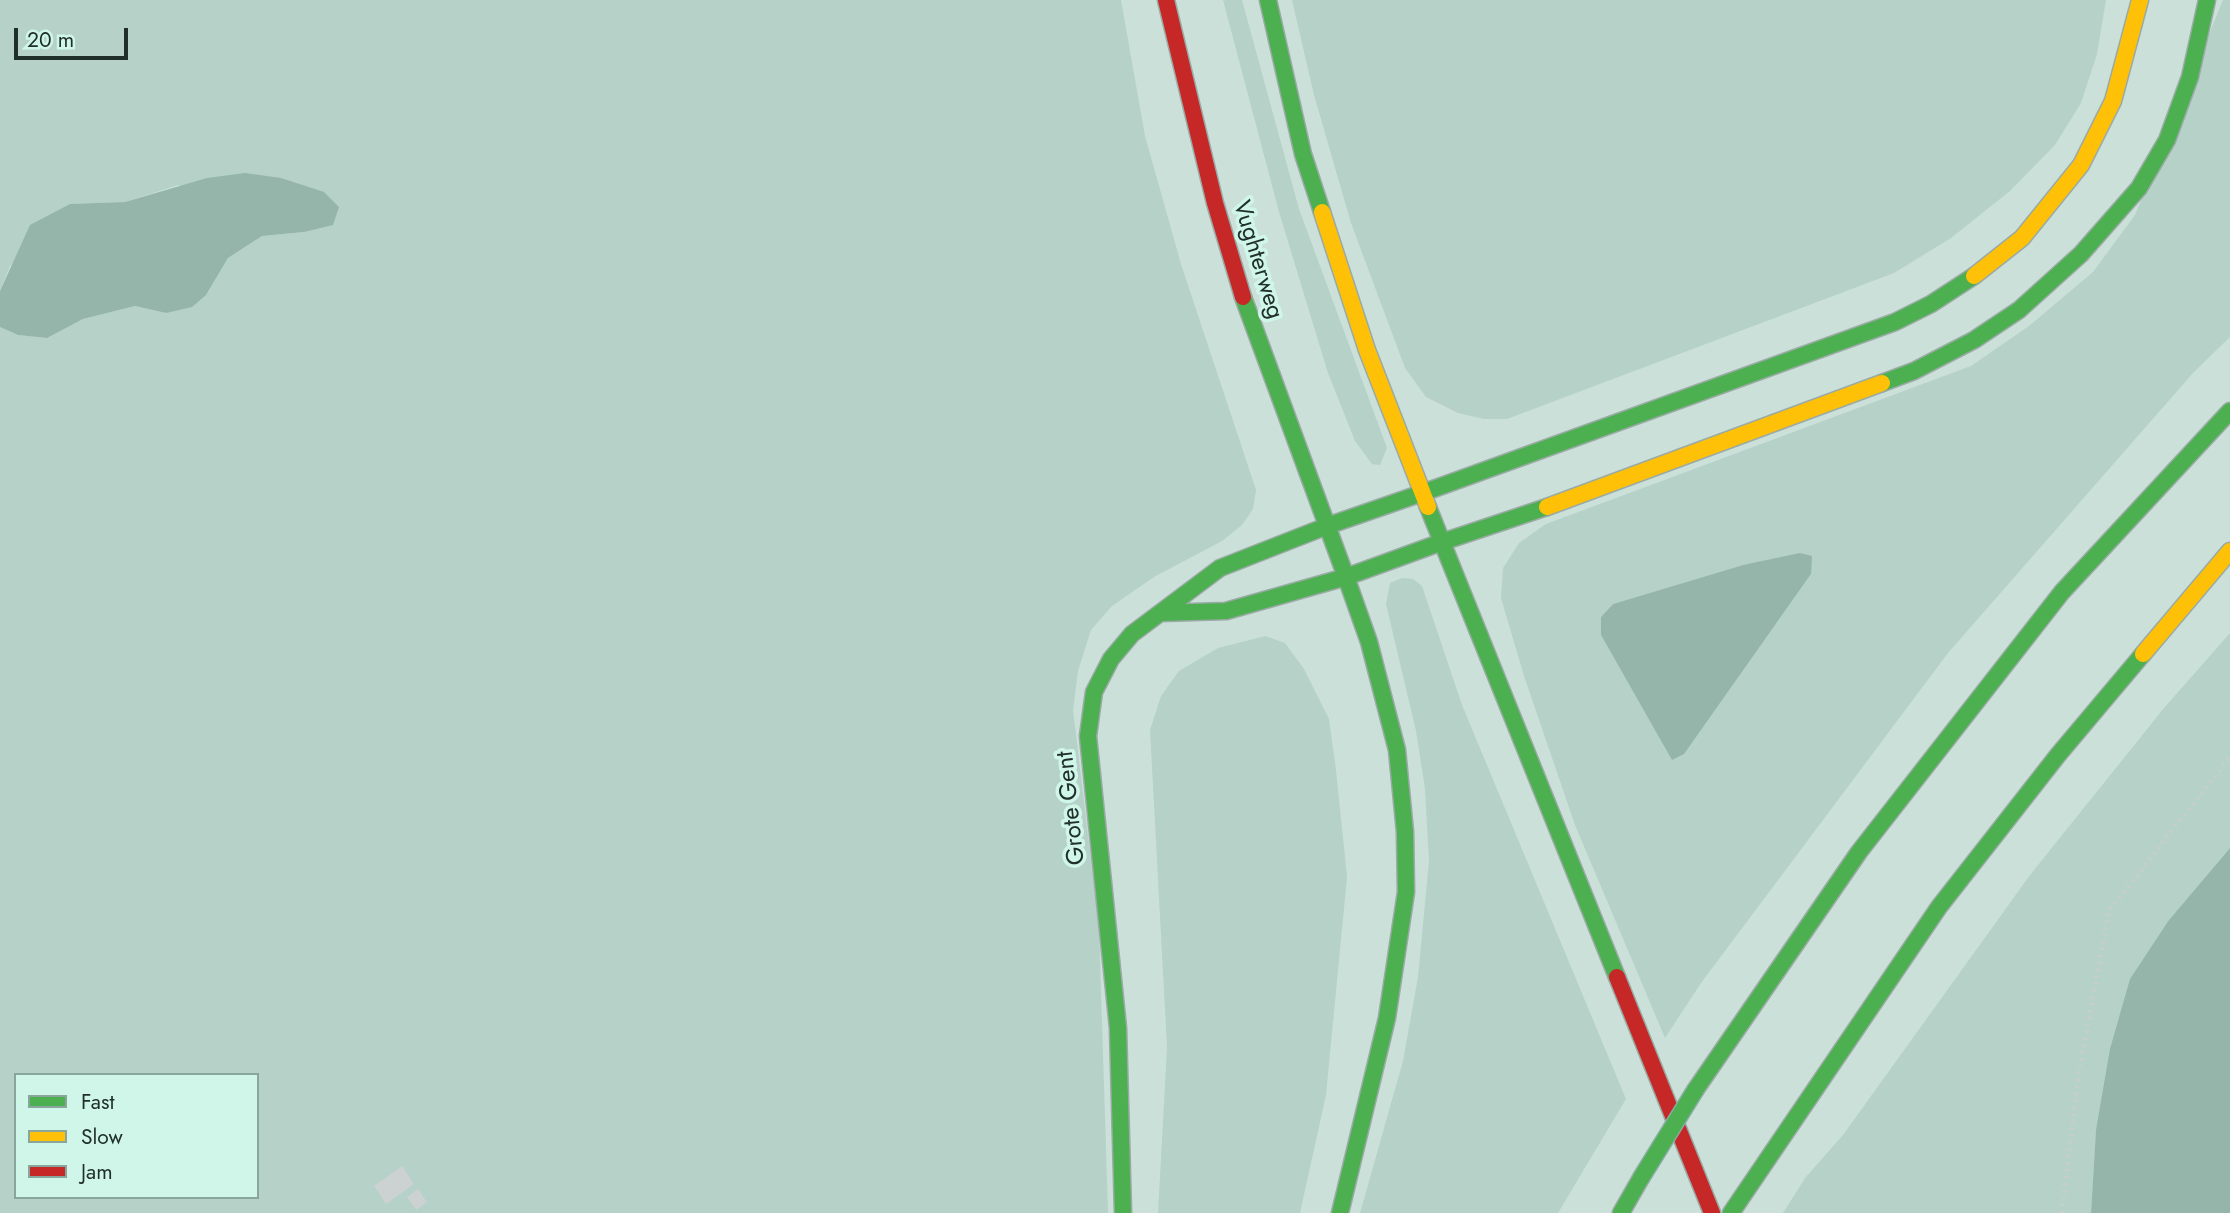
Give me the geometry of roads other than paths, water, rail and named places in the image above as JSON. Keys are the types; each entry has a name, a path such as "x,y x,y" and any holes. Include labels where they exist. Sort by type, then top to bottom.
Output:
{"main road":[{"name":"Vughterweg","path":"1166,0 1215,203 1241,292 1276,394 1369,642 1397,750 1404,821 1406,892 1387,1018 1340,1213"},
{"path":"1268,0 1303,154 1367,350 1712,1213"},
{"name":"Grote Gent","path":"1123,1213 1118,1028 1088,736 1094,692 1111,659 1132,634 1220,568 1327,526 1895,322 1931,304 1982,271 2022,238 2087,154 2113,101 2140,0"},
{"path":"1161,614 1226,611 1346,577 1542,509 1914,371 1974,340 2019,310 2081,254 2139,188 2167,140 2190,77 2207,0"},
{"path":"1621,1213 1696,1089 1859,852 2062,592 2230,411"},
{"path":"1731,1213 1939,907 2075,735 2230,551"}]}
